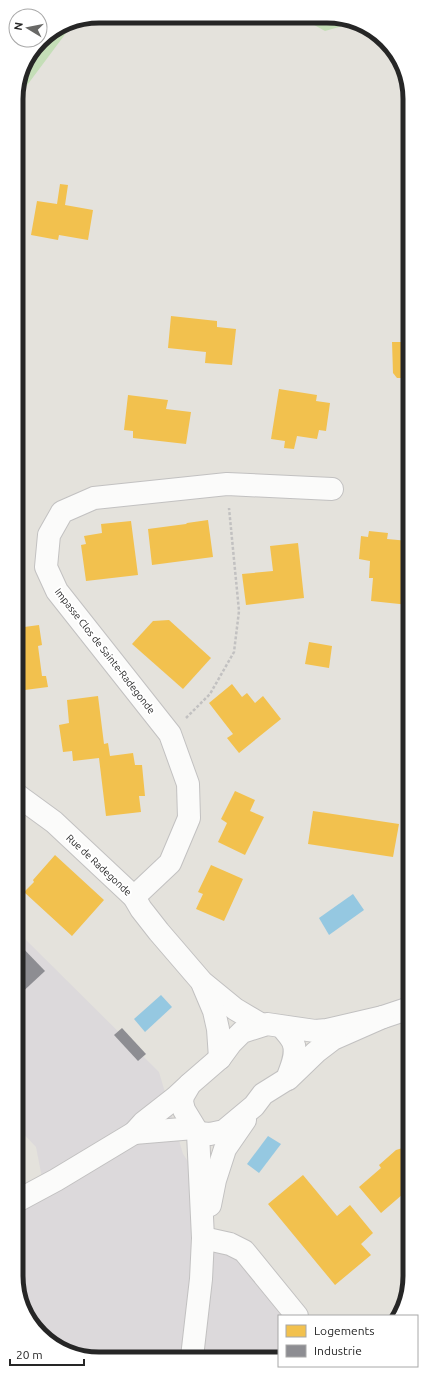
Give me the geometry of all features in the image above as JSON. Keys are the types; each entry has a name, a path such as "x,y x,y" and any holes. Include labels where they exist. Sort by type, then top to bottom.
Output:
{"street":[{"name":"Impasse Clos de Sainte-Radegonde","path":"134,897 170,863 189,818 188,784 170,734 57,592 46,567 49,535 62,512 94,498 227,484 332,489"},
{"name":"Rue de Radegonde","path":"23,799 54,822 134,897 141,909 159,932 202,982 235,1009 272,1026"},
{"name":"Rue de Radegonde","path":"202,982 214,1011 218,1029 220,1058"},
{"path":"23,1198 56,1180 134,1133 143,1123 175,1098 220,1058 231,1043 242,1032 272,1026 315,1031 328,1030 383,1017 403,1010"},
{"path":"203,1238 215,1180 225,1149 263,1094 287,1079 316,1052 333,1039 383,1017"},
{"path":"272,1026 293,1042 295,1056 287,1079"},
{"path":"190,1084 183,1096 182,1102 189,1120 196,1130 203,1238 201,1279 193,1352"},
{"path":"134,1133 196,1130 210,1134 224,1131 254,1106"},
{"path":"203,1238 230,1244 244,1251 296,1315"}],"path":[{"path":"170,734 210,694 234,652 239,612 227,484"}],"shaded area":[{"path":"23,937 159,1072 183,1154 193,1169 210,1228 284,1315 278,1315 278,1352 84,1351 65,1344 45,1330 33,1314 24,1291 23,1281 23,1209 46,1198 36,1147 23,1133"}],"green space":[{"path":"311,23 332,23 345,25 325,31"},
{"path":"69,30 24,90 26,79 33,61 43,48 48,48 48,43"}],"water":[{"path":"353,894 364,910 329,935 319,918"},
{"path":"161,995 172,1007 145,1032 134,1019"},
{"path":"268,1136 281,1144 259,1173 247,1164"}],"building: Logements":[{"path":"60,184 68,185 65,205 93,210 88,240 59,235 58,240 31,235 37,201 57,204"},
{"path":"171,316 217,321 217,327 236,329 232,365 205,363 206,352 168,348"},
{"path":"392,342 403,342 403,378 397,378 393,373"},
{"path":"279,389 317,395 316,401 330,403 326,431 319,430 317,439 297,436 294,449 284,448 285,441 271,439"},
{"path":"128,395 168,400 166,409 191,412 186,444 133,438 133,431 124,430"},
{"path":"208,520 213,557 152,565 148,529"},
{"path":"131,521 138,575 86,581 81,545 86,544 84,536 102,533 101,524"},
{"path":"369,531 388,533 387,539 403,540 403,604 371,601 373,578 369,578 370,561 359,559 361,536 368,537"},
{"path":"298,543 304,598 246,605 242,574 273,571 270,546"},
{"path":"169,620 211,658 183,689 132,644 153,621"},
{"path":"39,625 42,645 38,646 42,676 46,676 48,687 23,690 23,627"},
{"path":"309,642 332,646 329,668 305,664"},
{"path":"232,684 242,697 247,693 255,703 263,696 281,719 239,753 227,738 233,734 209,703"},
{"path":"98,696 104,744 108,743 110,756 133,753 135,765 142,765 145,796 139,796 141,812 106,816 99,758 73,761 72,751 63,752 59,725 69,723 67,700"},
{"path":"235,791 255,800 250,811 264,817 245,855 218,842 227,823 221,819"},
{"path":"313,811 399,824 393,857 308,844"},
{"path":"55,855 104,900 72,936 24,892 34,882 33,880"},
{"path":"211,865 243,879 224,921 196,909 203,894 198,892"},
{"path":"403,1148 403,1194 381,1213 359,1187 381,1168 379,1165 396,1150"},
{"path":"303,1175 337,1216 350,1205 373,1233 361,1244 371,1255 335,1285 268,1204"}],"building: Industrie":[{"path":"23,948 45,971 23,991"},
{"path":"122,1028 146,1054 138,1061 114,1035"}]}
